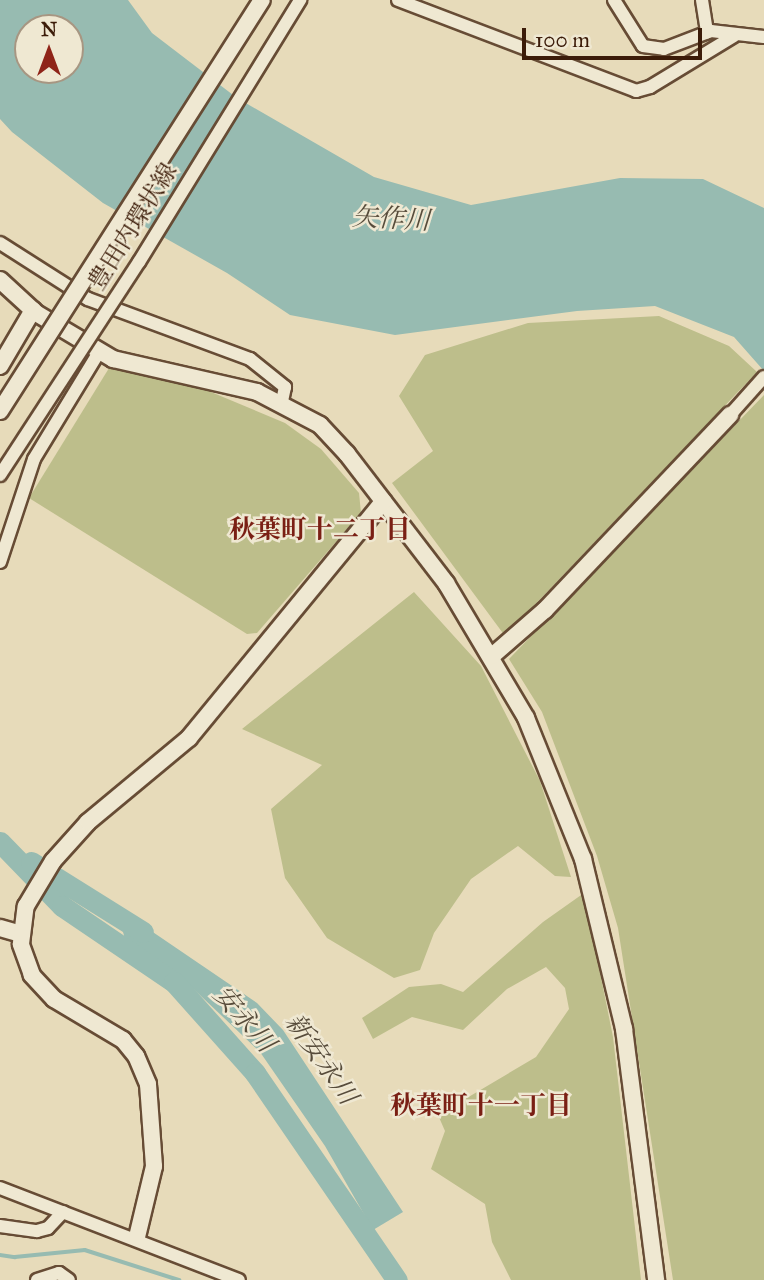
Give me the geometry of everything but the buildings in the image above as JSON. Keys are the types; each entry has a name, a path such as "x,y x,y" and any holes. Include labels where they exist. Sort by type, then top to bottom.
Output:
{"street":[{"name":"豊田内環状線","path":"0,411 262,0"},
{"name":"豊田内環状線","path":"0,475 139,262 300,0"},
{"path":"398,0 636,91 734,36"},
{"path":"614,0 643,46 664,49 707,33 764,37"},
{"path":"702,0 707,33"},
{"path":"0,243 88,299 250,359 285,387 282,401"},
{"path":"0,280 33,310 99,352 125,363 282,401 320,425 446,583 492,656 548,767 583,859 602,928 624,1029 656,1280"},
{"path":"0,366 33,310"},
{"path":"0,562 34,459 99,352"},
{"path":"492,656 545,610 764,377"},
{"path":"137,1237 154,1166 150,1095 142,1067 123,1040 54,999 39,985 23,955 21,934 32,894 53,861 88,822 189,738 383,502"},
{"path":"0,928 21,934"},
{"path":"0,1188 137,1237 239,1280"},
{"path":"0,1226 37,1231 48,1228 63,1212"},
{"path":"37,1280 59,1273 69,1280"}],"green space":[{"path":"659,316 729,346 757,372 505,636 392,483 433,451 399,396 425,355 528,323"},
{"path":"114,360 199,387 285,423 321,449 359,493 361,513 257,633 247,634 29,498"},
{"path":"764,395 764,1280 673,1280 618,928 597,856 542,712 509,659"},
{"path":"414,592 481,666 540,781 571,877 555,876 518,846 471,879 434,933 420,970 394,978 327,938 285,878 271,809 322,765 242,729"},
{"path":"584,893 613,1037 641,1280 511,1280 492,1242 485,1204 431,1169 445,1131 438,1115 536,1057 569,1009 565,988 546,967 507,989 463,1030 412,1017 373,1039 362,1018 409,987 441,984 463,992 543,922"}],"water":[{"name":"矢作川","path":"0,0 128,0 152,33 237,98 374,177 471,205 620,178 703,179 764,208 764,371 734,337 655,306 577,311 395,335 290,315 227,273 103,203 12,132 0,119"},
{"path":"116,907 257,1003 283,1030 403,1212 373,1230 325,1146 260,1052 185,981 125,939"}],"waterway":[{"name":"安永川","path":"0,842 62,906 174,982 255,1073 397,1280"},
{"name":"新安永川","path":"31,862 143,932"},
{"path":"0,1255 15,1257 85,1250 179,1280"}],"district":[{"name":"秋葉町十二丁目","path":"320,530"},
{"name":"秋葉町十一丁目","path":"481,1106"}]}
